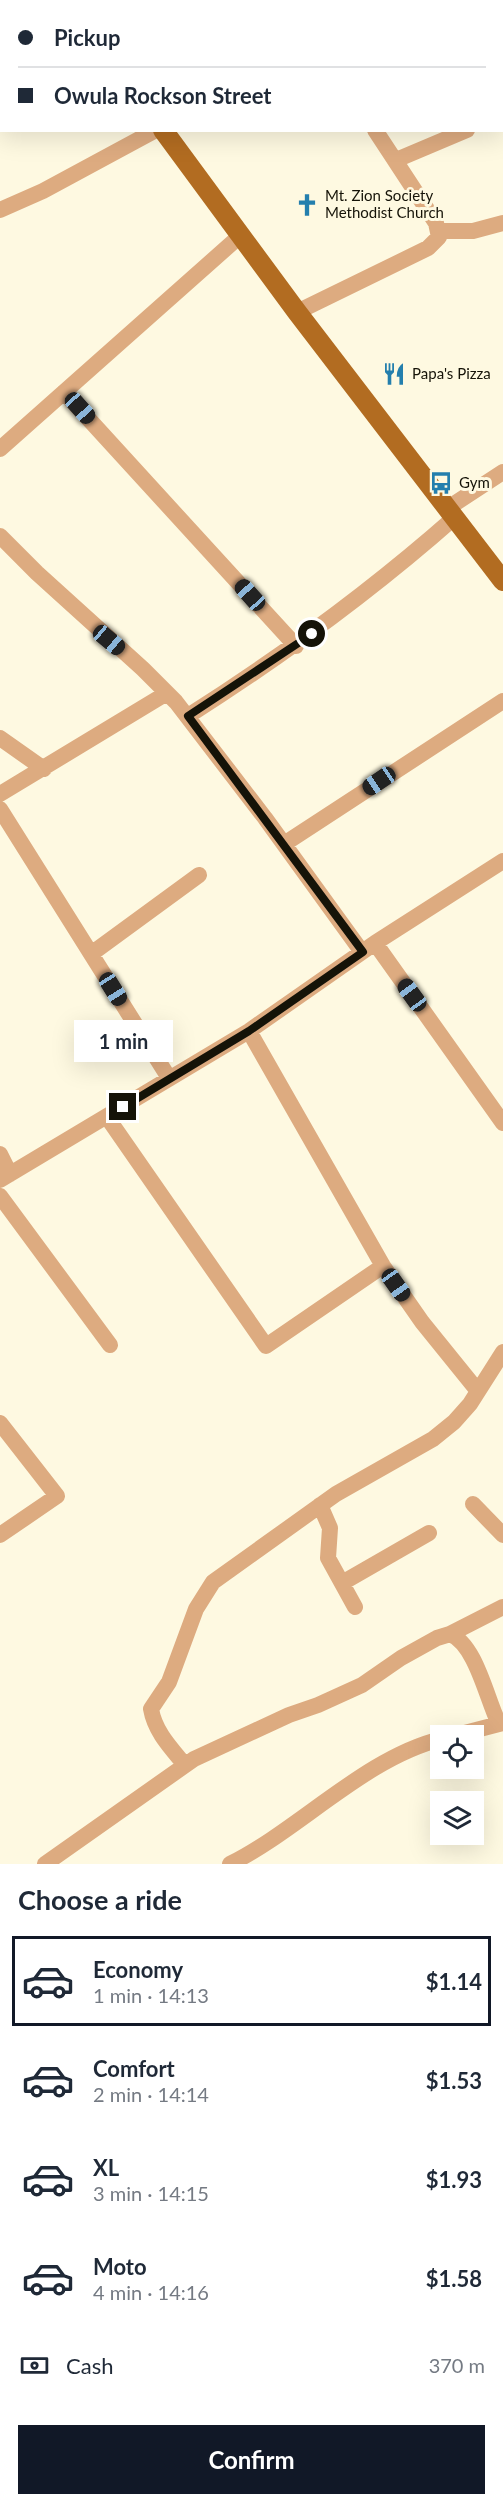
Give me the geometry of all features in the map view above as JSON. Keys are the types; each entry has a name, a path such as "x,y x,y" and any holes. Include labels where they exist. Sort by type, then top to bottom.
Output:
{"main road":[{"path":"164,132 297,312 503,581"}],"street":[{"path":"0,210 43,191 152,132"},
{"path":"297,312 428,248 439,237 440,231 376,132"},
{"path":"396,160 462,132"},
{"path":"440,231 474,231 503,223"},
{"path":"0,449 241,235"},
{"path":"64,392 296,645"},
{"path":"188,716 296,645 393,572 452,513 503,472"},
{"path":"0,536 167,693 188,716 284,844 369,947 503,1123"},
{"path":"0,794 167,693"},
{"path":"284,844 503,700"},
{"path":"0,738 44,769"},
{"path":"0,809 169,1078"},
{"path":"0,1154 5,1177 249,1031 369,947 503,861"},
{"path":"91,954 199,875"},
{"path":"249,1031 383,1266 422,1322 477,1390"},
{"path":"107,1117 266,1346 383,1266"},
{"path":"0,1196 110,1345"},
{"path":"185,1766 153,1723 151,1709 169,1682 196,1609 213,1582 320,1505 374,1471 433,1439 454,1422 470,1404 503,1352"},
{"path":"0,1423 57,1496 0,1535"},
{"path":"473,1504 503,1535"},
{"path":"320,1505 330,1528 328,1558 355,1607"},
{"path":"342,1583 429,1533"},
{"path":"45,1864 185,1766 289,1715 362,1685 400,1658 503,1607"},
{"path":"450,1634 460,1639 472,1655 488,1701 501,1723 484,1728"},
{"path":"230,1864 393,1758 430,1743"}],"place":[{"name":"Mt. Zion Society Methodist Church","path":"307,205"},
{"name":"Papa's Pizza","path":"394,374"},
{"name":"Gym","path":"441,483"}],"route":[{"path":"123,1107 249,1031 363,952 188,716 312,634"}]}
